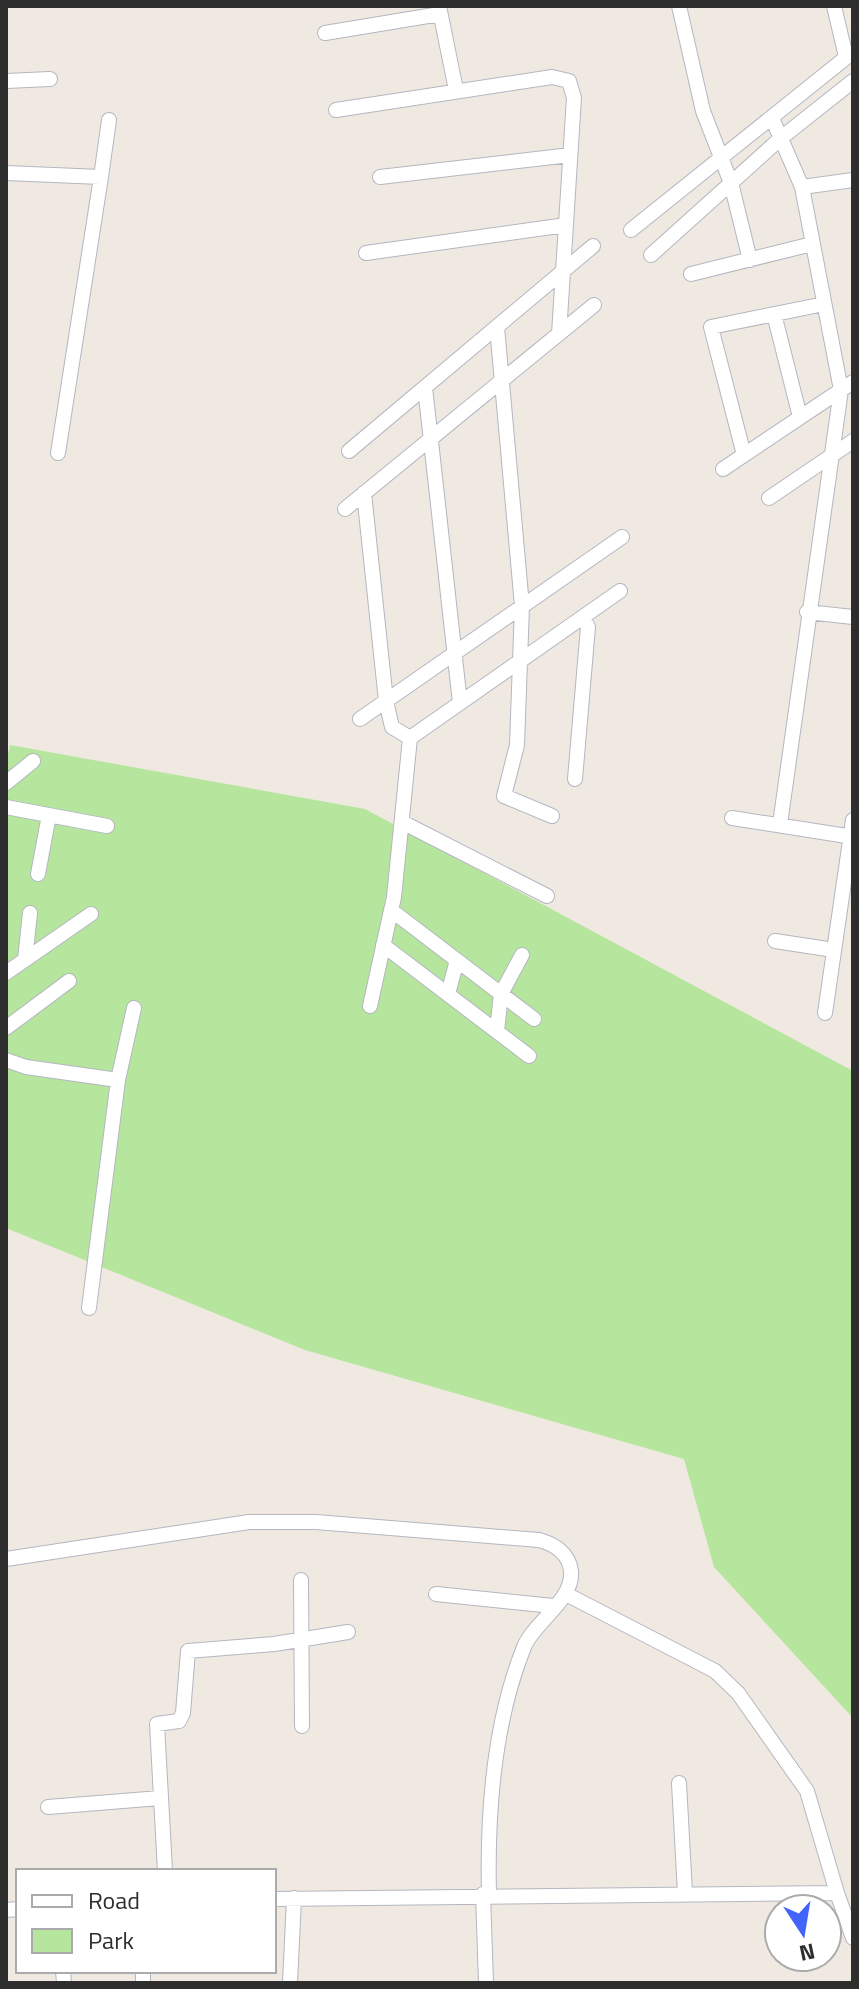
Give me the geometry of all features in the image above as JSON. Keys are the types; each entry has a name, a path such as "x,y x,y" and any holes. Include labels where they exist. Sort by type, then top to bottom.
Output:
{"street":[{"path":"679,6 703,111 731,183 750,260"},
{"path":"631,230 850,54 834,6"},
{"path":"325,33 439,10 456,90"},
{"path":"336,110 552,77 569,81 574,98 559,334"},
{"path":"6,81 50,79"},
{"path":"651,255 781,138 853,81"},
{"path":"772,118 802,187 824,304 847,386 831,454 780,824"},
{"path":"58,453 109,120"},
{"path":"380,177 570,155"},
{"path":"6,173 101,177"},
{"path":"802,187 853,180"},
{"path":"366,253 566,225"},
{"path":"691,274 812,244"},
{"path":"349,451 593,246"},
{"path":"744,455 711,327 824,304"},
{"path":"345,509 594,305"},
{"path":"774,314 800,417"},
{"path":"497,327 522,606 517,663 517,745 504,796 552,816"},
{"path":"723,469 847,386"},
{"path":"425,387 460,703"},
{"path":"769,498 853,441"},
{"path":"364,493 386,701 392,727 410,738"},
{"path":"360,719 622,537"},
{"path":"370,1006 391,910 410,738 620,591"},
{"path":"807,612 853,617"},
{"path":"575,779 588,627 583,617"},
{"path":"6,783 33,761"},
{"path":"6,807 107,826"},
{"path":"38,874 49,815"},
{"path":"732,818 852,837"},
{"path":"825,1013 853,820"},
{"path":"402,822 547,896"},
{"path":"391,910 534,1019"},
{"path":"25,960 30,913"},
{"path":"6,973 91,914"},
{"path":"775,941 834,950"},
{"path":"383,945 529,1056"},
{"path":"497,1031 501,994 522,955"},
{"path":"448,994 457,960"},
{"path":"6,1028 69,981"},
{"path":"89,1308 118,1080 134,1008"},
{"path":"6,1060 26,1067 118,1080"},
{"path":"6,1559 249,1522 316,1522 539,1540 554,1544 567,1559 572,1573 566,1594 553,1606 525,1644 507,1699 493,1787 486,1894 486,1983"},
{"path":"301,1580 302,1726"},
{"path":"436,1594 553,1606"},
{"path":"566,1594 715,1671 738,1693 807,1791 837,1893"},
{"path":"165,1869 157,1724 179,1721 183,1713 188,1651 301,1640 348,1632"},
{"path":"679,1783 685,1893"},
{"path":"48,1807 160,1798"},
{"path":"276,1899 763,1893"},
{"path":"290,1983 294,1898"},
{"path":"843,1910 853,1938"}],"green space":[{"path":"10,745 365,809 853,1071 853,1718 714,1567 684,1459 305,1350 6,1228 6,764"}]}
